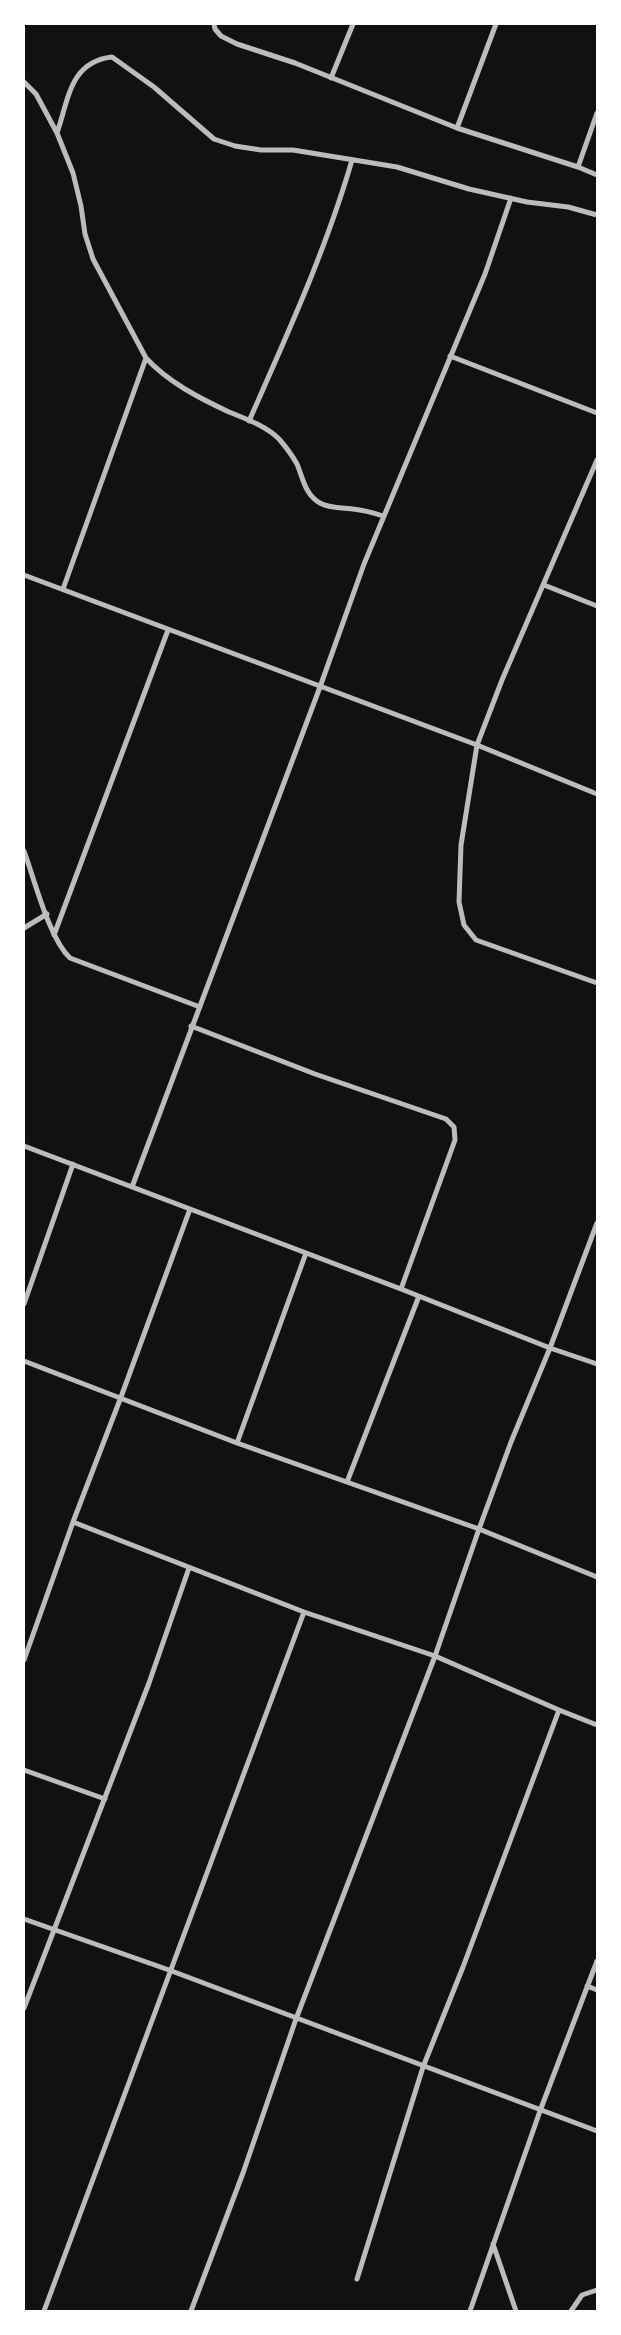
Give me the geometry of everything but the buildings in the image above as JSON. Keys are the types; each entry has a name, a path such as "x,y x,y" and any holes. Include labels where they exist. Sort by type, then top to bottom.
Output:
{"street":[{"path":"214,24 215,29 221,36 457,128 578,167 597,176"},
{"path":"331,78 353,24"},
{"path":"457,128 496,24"},
{"path":"57,132 79,74 90,62 100,58 112,57 154,87 214,138 235,146 261,150 293,150 397,167 469,189 568,207 597,216"},
{"path":"24,82 36,94 57,132 73,173 85,234 93,259 146,358 156,369 176,383 209,402 250,421 278,438 290,451 305,488 318,502 334,508 354,509 384,516"},
{"path":"578,167 597,112"},
{"path":"250,421 311,279 331,226 352,160"},
{"path":"132,1187 384,516 485,274 511,198"},
{"path":"450,356 597,412"},
{"path":"63,590 146,358"},
{"path":"597,460 502,680 477,745 462,845 459,902 464,925 476,940 597,983"},
{"path":"24,575 477,745 597,794"},
{"path":"544,585 597,606"},
{"path":"54,935 168,630"},
{"path":"24,851 54,935 61,949 70,958 200,1007"},
{"path":"24,928 46,914"},
{"path":"192,1026 315,1074 446,1119 454,1127 455,1140 401,1289"},
{"path":"24,1146 401,1289 550,1348 597,1364"},
{"path":"24,1304 73,1164"},
{"path":"24,1660 72,1522 121,1398 190,1209"},
{"path":"191,2311 243,2173 296,2019 435,1656 478,1529 550,1348 597,1223"},
{"path":"237,1442 306,1253"},
{"path":"348,1482 419,1296"},
{"path":"24,1361 237,1442 478,1529 597,1577"},
{"path":"72,1522 304,1612 435,1656 597,1725"},
{"path":"24,2008 105,1799 189,1568"},
{"path":"44,2311 304,1612"},
{"path":"357,2279 424,2067 464,1968 559,1710"},
{"path":"24,1770 105,1799"},
{"path":"24,1918 170,1970 597,2131"},
{"path":"470,2311 540,2111 597,1960"},
{"path":"587,1986 597,1990"},
{"path":"493,2244 516,2311"},
{"path":"571,2311 582,2294 597,2290"}]}
